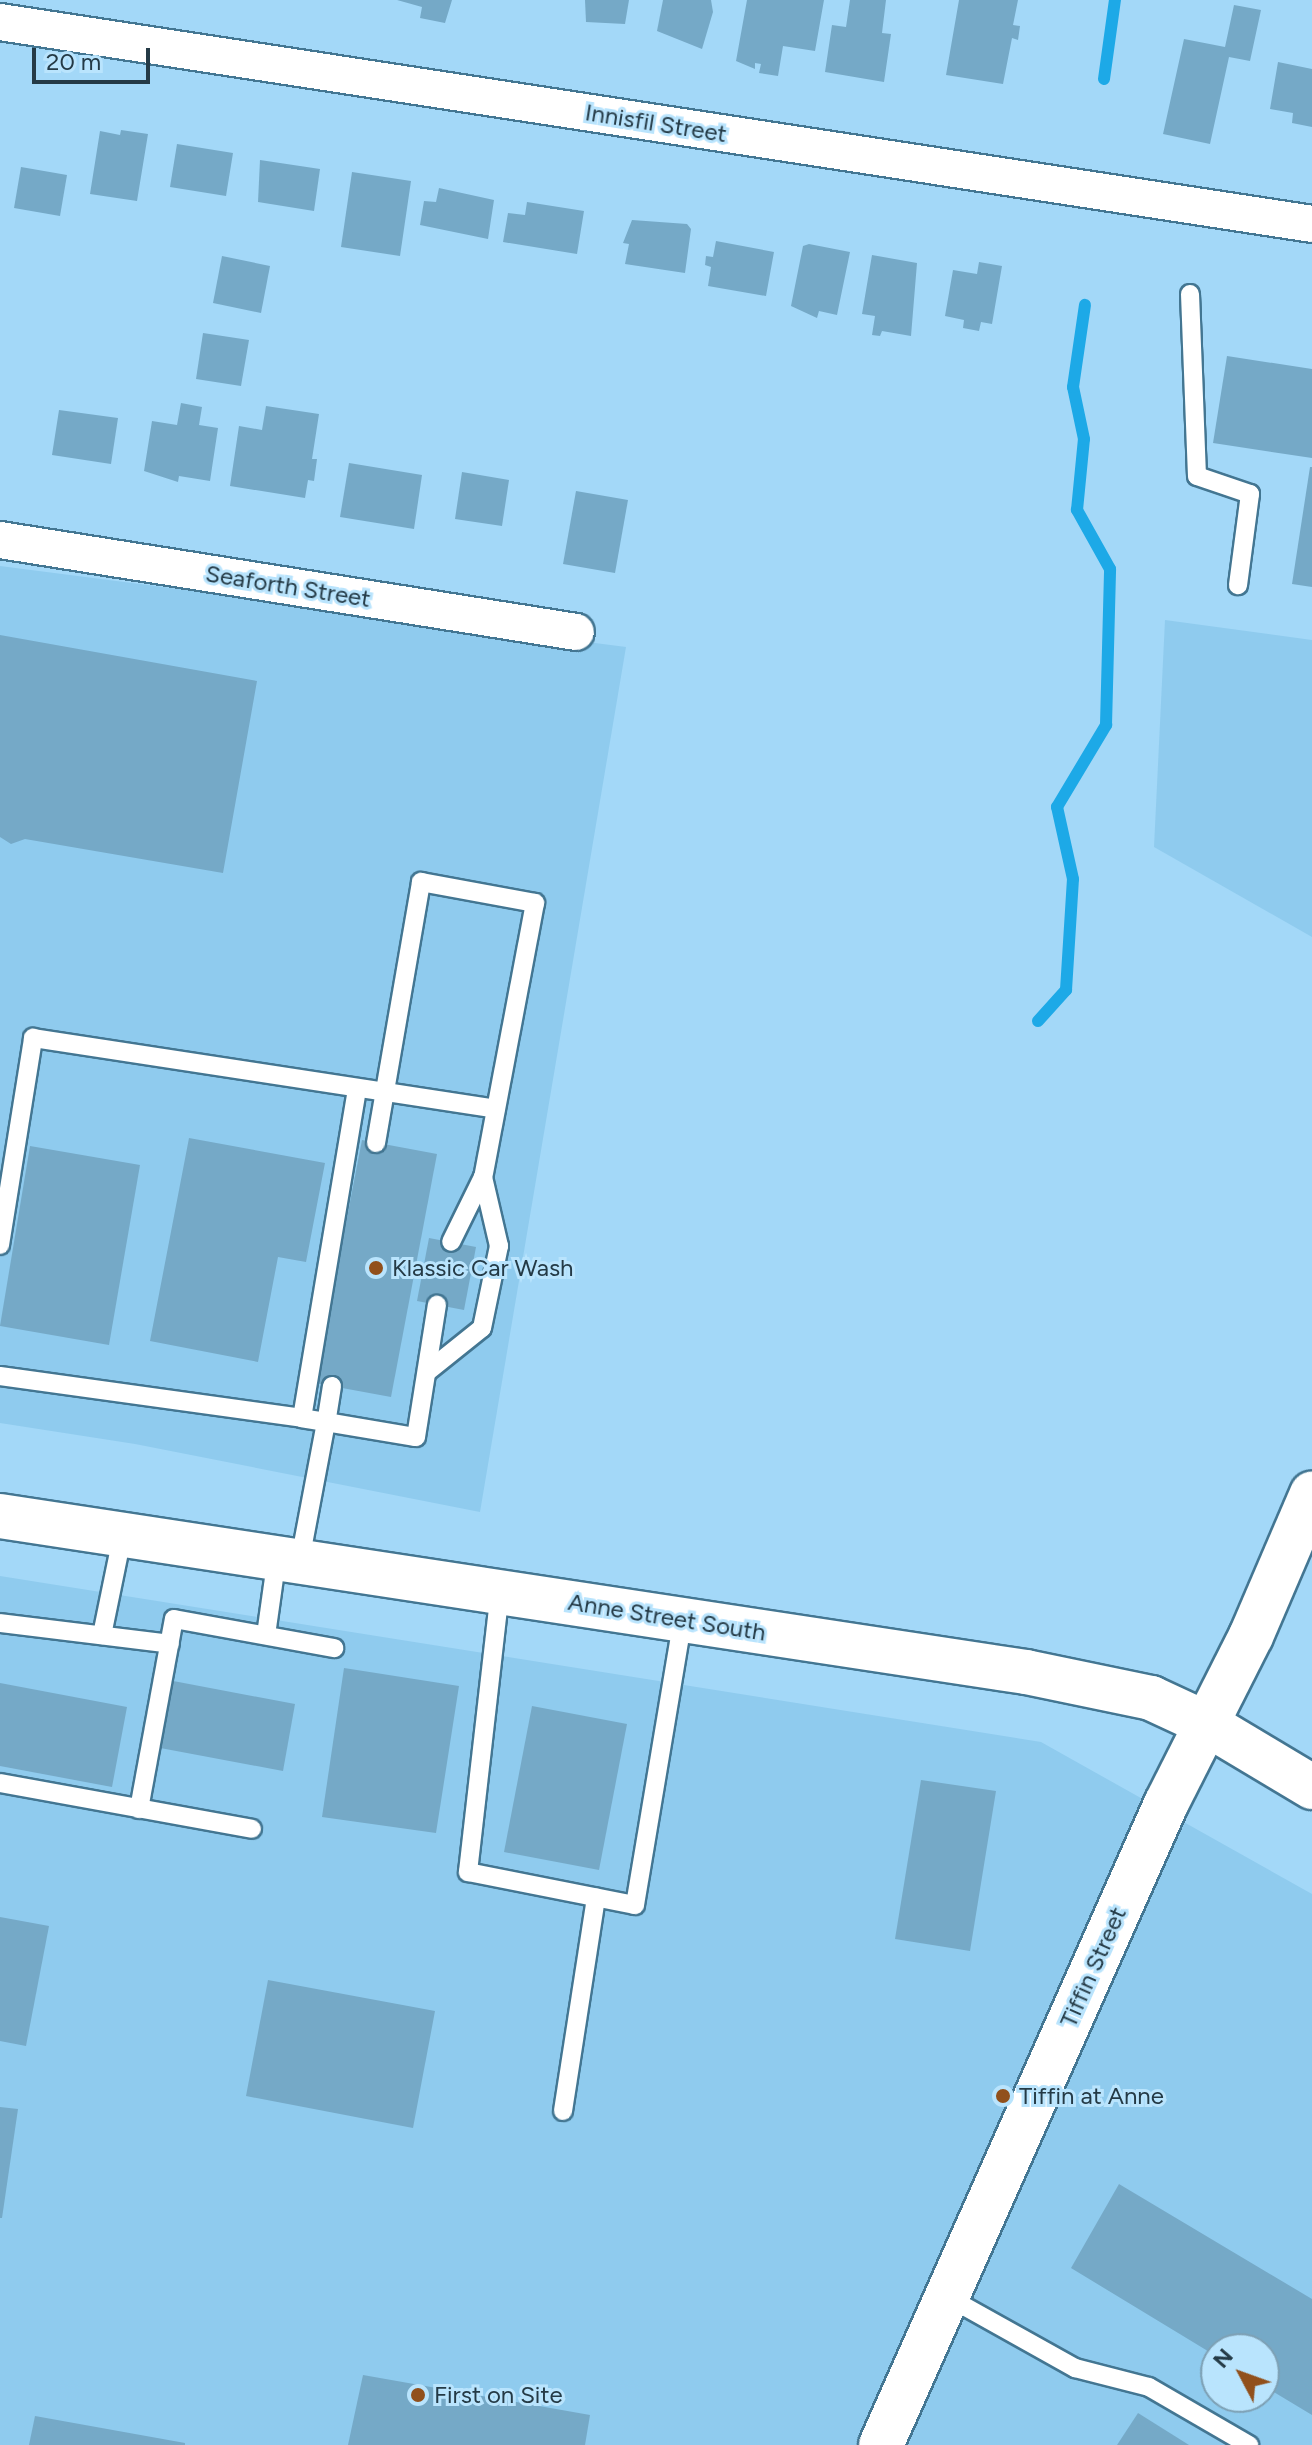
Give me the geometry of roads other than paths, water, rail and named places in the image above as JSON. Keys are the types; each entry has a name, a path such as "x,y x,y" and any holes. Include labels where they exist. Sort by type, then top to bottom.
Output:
{"street":[{"name":"Innisfil Street","path":"0,22 1312,224"},
{"name":"Seaforth Street","path":"0,540 576,632"},
{"name":"Tiffin Street","path":"881,2445 1205,1723 1251,1636 1312,1494"},
{"name":"Anne Street South","path":"0,1516 1026,1672 1151,1698 1205,1723 1312,1787"}],"lane":[{"path":"1190,294 1197,476 1250,494 1238,585"},
{"path":"376,1143 382,1093 421,882 535,903 483,1177 451,1242"},
{"path":"0,1245 33,1038 496,1109"},
{"path":"302,1418 357,1089"},
{"path":"427,1372 482,1328 499,1246 483,1177"},
{"path":"0,1376 416,1437 437,1305"},
{"path":"266,1635 326,1422 332,1386"},
{"path":"102,1635 123,1533"},
{"path":"500,1591 468,1872 635,1905 683,1619"},
{"path":"139,1809 174,1619 334,1648"},
{"path":"0,1623 170,1644"},
{"path":"0,1783 252,1829"},
{"path":"563,2111 596,1898"},
{"path":"946,2296 1075,2368 1149,2387 1249,2445"}],"waterway":[{"path":"1104,79 1115,0"},
{"path":"1038,1021 1066,990 1073,879 1057,807 1106,725 1110,569 1077,510 1084,439 1073,387 1085,305"}],"place":[{"name":"Klassic Car Wash","path":"376,1268"},
{"name":"Tiffin at Anne","path":"1003,2096"},
{"name":"First on Site","path":"418,2395"}]}
